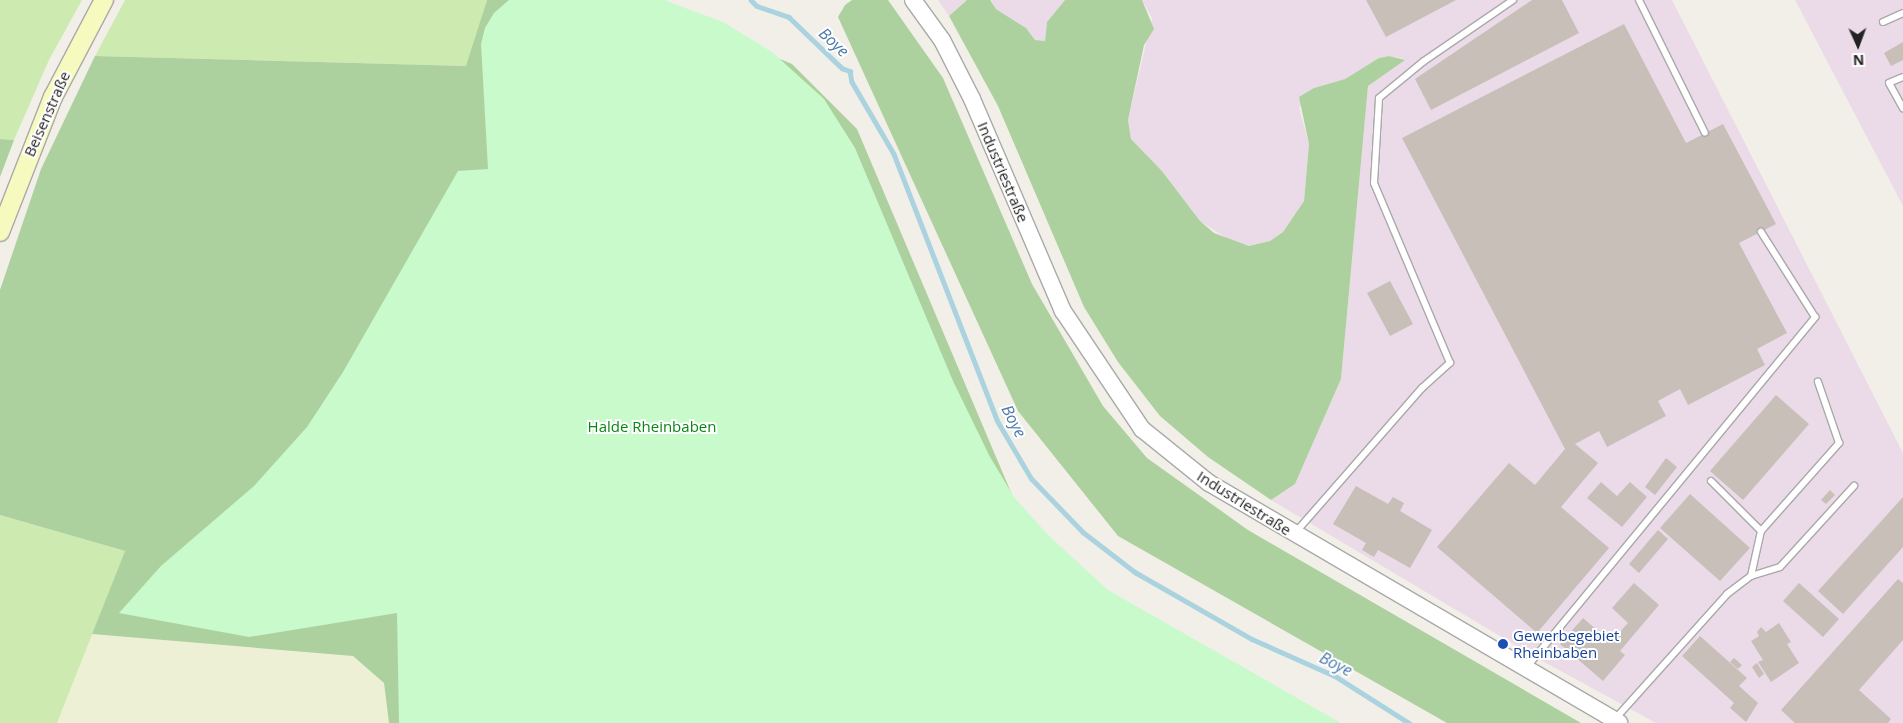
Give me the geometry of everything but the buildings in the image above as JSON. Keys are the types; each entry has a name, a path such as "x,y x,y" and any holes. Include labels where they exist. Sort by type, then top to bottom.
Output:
{"main road":[{"name":"Beisenstraße","path":"0,232 53,97 104,0"}],"street":[{"name":"Industriestraße","path":"913,0 942,40 972,99 1063,311 1142,429 1209,483 1616,721"}],"lane":[{"path":"1294,534 1422,388 1450,363 1374,182 1379,98 1424,61 1512,0"},
{"path":"1639,0 1705,133"},
{"path":"1883,22 1903,13"},
{"path":"1903,77 1889,83 1903,108"},
{"path":"1525,669 1815,317 1761,232"},
{"path":"1751,576 1762,532 1839,443 1818,382"},
{"path":"1711,481 1762,532"},
{"path":"1616,721 1727,594 1751,576 1780,567 1854,486"}],"shaded area":[{"path":"938,0 967,0 949,16"},
{"path":"990,0 1065,0 1047,22 1045,41 1035,40 1026,28 996,9"},
{"path":"1142,0 1672,0 1903,453 1903,723 1656,723 1537,658 1271,500 1295,484 1341,379 1368,86 1404,59 1389,56 1379,58 1345,79 1314,88 1299,108 1309,144 1304,201 1283,232 1270,241 1249,246 1234,243 1200,221 1162,171 1131,139 1128,120 1152,18"},
{"path":"1795,0 1903,0 1903,206"}],"green space":[{"path":"0,0 82,0 49,60 14,140 0,139"},
{"path":"125,0 487,0 467,66 95,56"},
{"name":"Halde Rheinbaben","path":"487,0 563,0 655,7 792,64 857,129 1013,497 1190,723 389,723 384,683 353,656 92,634 125,551 0,515 0,290 41,169 95,56 466,66"},
{"name":"Halde Rheinbaben","path":"509,0 664,0 723,22 772,52 824,99 855,148 953,381 990,457 1014,497 1048,535 1108,590 1341,723 399,723 397,613 249,637 119,613 161,566 254,486 307,427 343,372 458,171 488,169 481,44 485,28 494,13"},
{"path":"852,0 888,0 943,78 1032,284 1103,406 1147,458 1248,530 1581,723 1447,723 1118,536 1018,411 838,17 845,5"},
{"path":"967,0 990,0 996,9 1026,28 1035,40 1045,41 1047,22 1065,0 1142,0 1154,29 1144,45 1128,120 1131,139 1162,171 1200,221 1214,233 1249,246 1270,241 1283,232 1304,201 1309,144 1299,97 1314,88 1345,79 1379,58 1389,56 1405,60 1368,86 1341,379 1295,484 1271,500 1208,457 1160,416 1118,362 1084,307 998,106 949,16"},
{"path":"0,139 14,140 0,177"},
{"path":"0,515 125,551 57,723 0,723"},
{"path":"92,634 353,656 384,683 389,723 57,723"}],"waterway":[{"name":"Boye","path":"751,0 757,6 789,17 842,68 850,71 852,82 894,154 997,420 1031,478 1083,532 1135,572 1252,639 1335,676 1409,723"}],"place":[{"name":"Gewerbegebiet Rheinbaben","path":"1503,644"}]}
